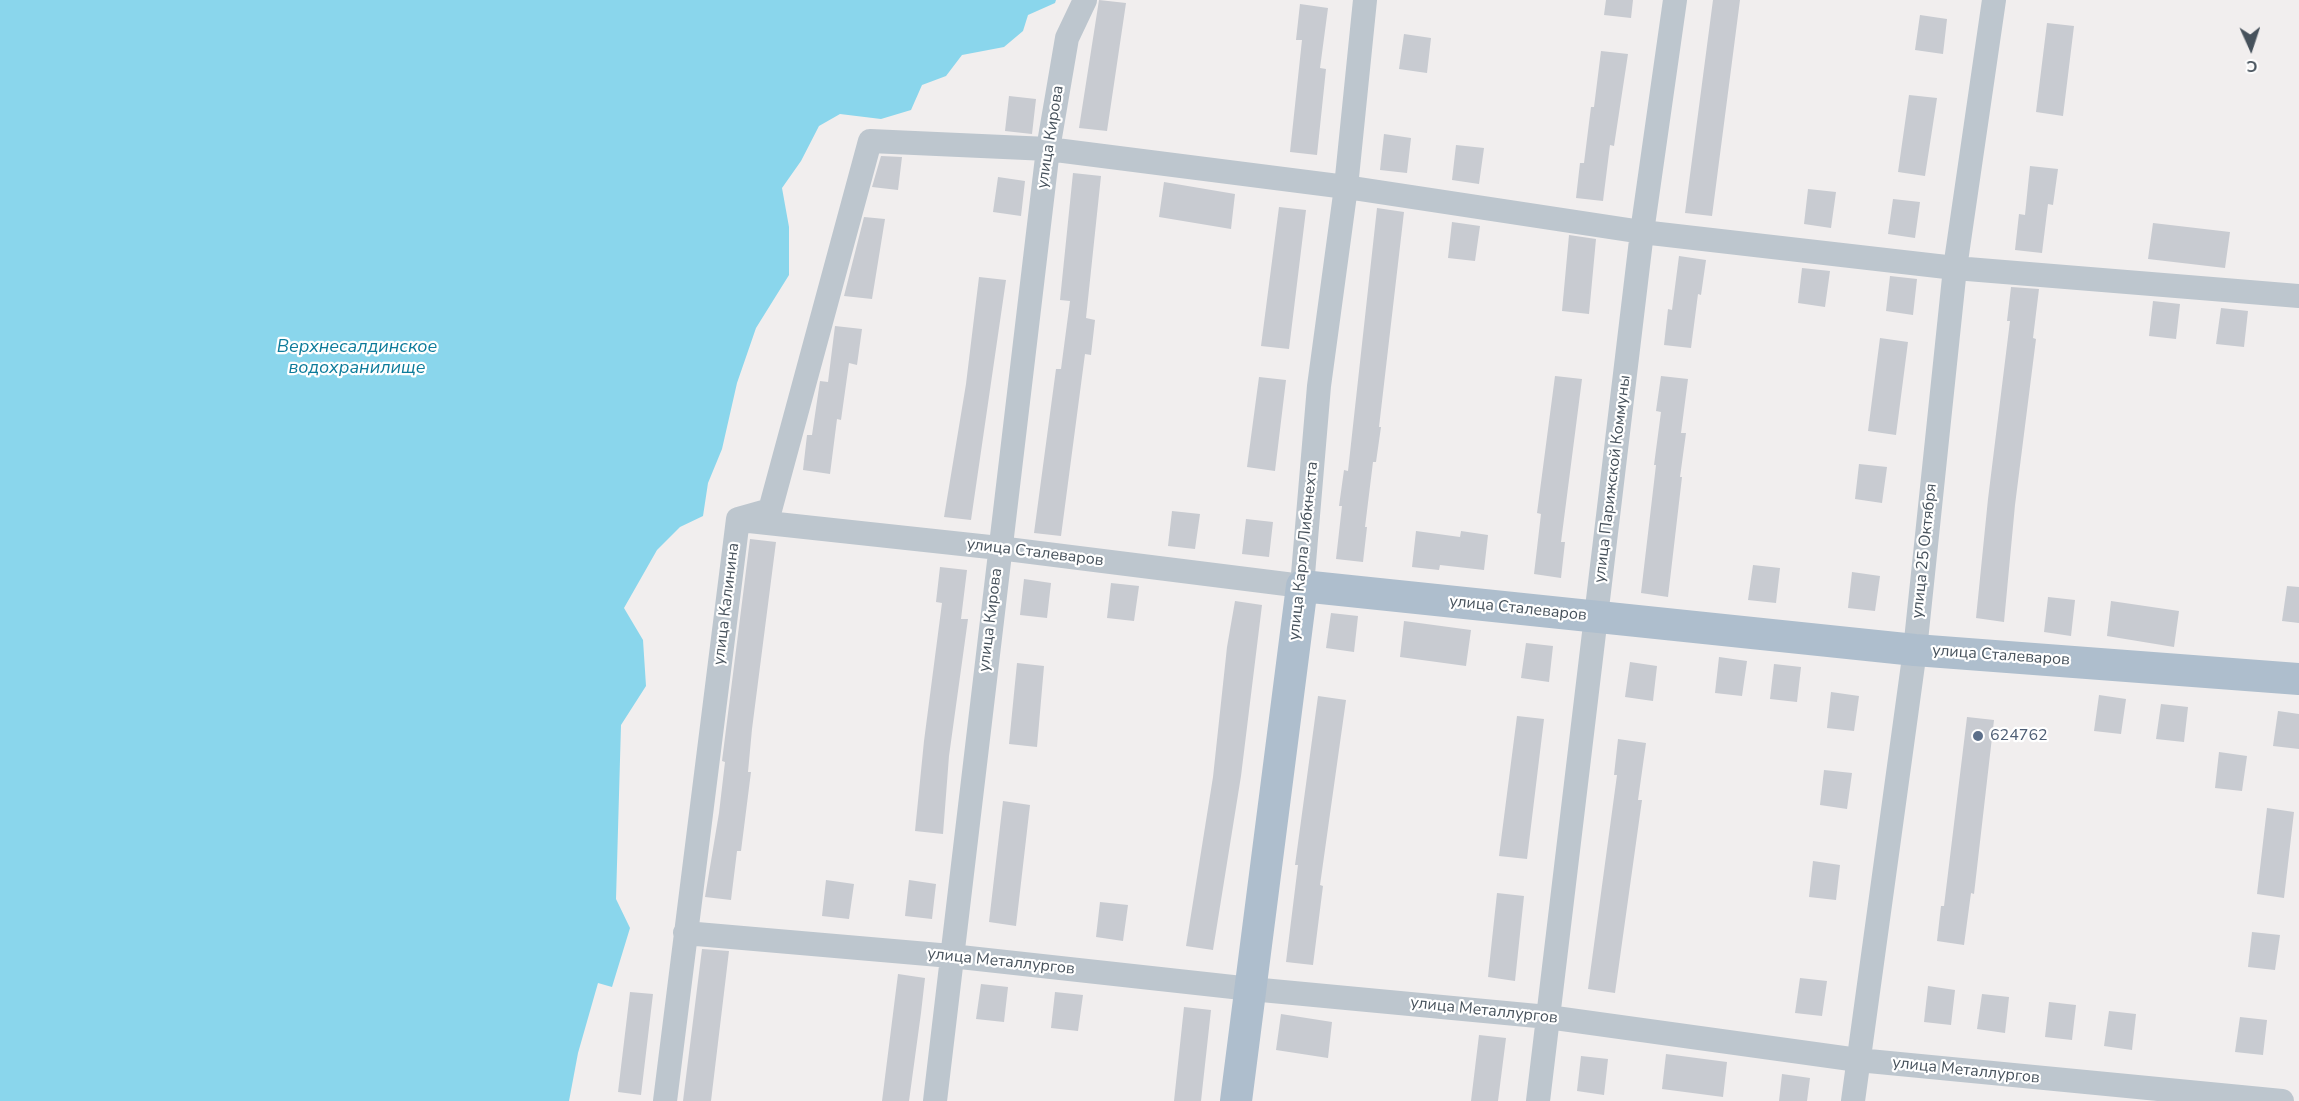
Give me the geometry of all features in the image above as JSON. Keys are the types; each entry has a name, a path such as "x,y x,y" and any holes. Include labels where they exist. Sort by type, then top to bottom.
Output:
{"main road":[{"name":"улица Сталеваров","path":"1302,586 1915,650 2299,679"},
{"name":"улица Карла Либкнехта","path":"1236,1101 1302,586"}],"street":[{"name":"улица Кирова","path":"935,1101 1048,149 1067,38 1085,0"},
{"name":"улица Карла Либкнехта","path":"1302,586 1319,386 1346,187 1365,0"},
{"name":"улица Парижской Коммуны","path":"1538,1101 1642,232 1675,0"},
{"name":"улица 25 Октября","path":"1853,1101 1915,650 1955,268 1994,0"},
{"name":"улица Калинина","path":"665,1101 738,519 770,510 870,141 1048,149"},
{"path":"1048,149 1346,187 1642,232 1955,268 2299,296"},
{"name":"улица Сталеваров","path":"738,519 999,548 1302,586"},
{"name":"улица Металлургов","path":"685,933 951,956 1251,989 1548,1017 1858,1060 2282,1101"}],"water":[{"name":"Верхнесалдинское водохранилище","path":"0,0 1056,0 1055,3 1028,15 1023,31 1004,47 962,55 946,76 922,85 911,110 881,119 840,114 819,126 801,161 782,188 789,227 789,275 756,328 737,383 722,449 708,483 703,516 680,527 657,550 624,608 643,640 646,686 621,725 616,899 630,928 612,987 598,983 578,1053 569,1101 0,1101"}],"building":[{"path":"1099,0 1126,3 1107,131 1079,128"},
{"path":"1606,0 1633,0 1631,18 1604,15"},
{"path":"1713,0 1740,0 1712,216 1685,213"},
{"path":"1300,4 1328,8 1320,68 1326,69 1317,155 1290,152 1302,40 1296,40"},
{"path":"1920,15 1947,19 1943,54 1915,50"},
{"path":"2047,23 2074,26 2063,116 2036,112"},
{"path":"1404,34 1431,38 1427,73 1399,69"},
{"path":"1601,51 1628,54 1614,146 1610,145 1603,201 1576,198 1580,163 1584,163 1591,107 1594,107"},
{"path":"1909,95 1937,98 1925,176 1898,172"},
{"path":"1009,96 1036,99 1032,134 1005,131"},
{"path":"1384,134 1411,138 1407,173 1380,170"},
{"path":"1456,145 1484,148 1479,184 1452,180"},
{"path":"881,156 902,157 898,190 872,187"},
{"path":"2030,166 2058,169 2053,205 2048,204 2042,253 2015,250 2019,214 2025,215"},
{"path":"1073,173 1101,176 1086,318 1095,320 1091,355 1085,354 1061,536 1034,533 1056,369 1061,369 1070,301 1060,300"},
{"path":"998,177 1025,181 1021,216 993,212"},
{"path":"1164,182 1235,194 1231,229 1159,217"},
{"path":"1808,189 1836,192 1831,228 1804,224"},
{"path":"1893,199 1920,202 1915,238 1888,234"},
{"path":"1279,207 1306,210 1289,349 1261,346"},
{"path":"1377,208 1404,212 1379,427 1381,427 1376,462 1373,462 1363,562 1336,559 1342,506 1339,506 1344,470 1348,471"},
{"path":"864,217 885,219 872,299 844,296"},
{"path":"1452,222 1480,226 1475,261 1448,258"},
{"path":"2153,223 2230,232 2225,268 2148,259"},
{"path":"1569,235 1596,239 1589,314 1562,311"},
{"path":"1679,256 1706,260 1701,295 1698,294 1691,348 1664,345 1668,309 1672,310"},
{"path":"1802,268 1830,271 1825,307 1798,303"},
{"path":"1890,276 1917,279 1913,315 1886,311"},
{"path":"979,277 1006,280 971,520 944,517 966,384"},
{"path":"2011,287 2039,289 2033,338 2036,339 2015,505 2004,622 1976,618 2010,321 2007,321"},
{"path":"2153,301 2180,304 2176,339 2149,336"},
{"path":"2221,308 2248,311 2244,347 2216,344"},
{"path":"835,326 862,329 857,365 849,363 841,420 837,419 830,474 803,470 807,435 812,435 820,381 828,382"},
{"path":"1880,338 1908,342 1896,435 1868,431"},
{"path":"1555,376 1582,379 1561,542 1565,542 1561,578 1534,574 1541,514 1537,513"},
{"path":"1661,376 1688,379 1681,433 1686,433 1680,477 1682,477 1668,597 1641,593 1661,412 1656,411"},
{"path":"1259,377 1286,380 1275,471 1247,467"},
{"path":"1859,464 1887,467 1882,503 1855,499"},
{"path":"1172,511 1200,514 1195,549 1168,546"},
{"path":"1246,519 1273,522 1269,557 1242,554"},
{"path":"1416,531 1460,537 1461,531 1488,535 1484,570 1440,565 1439,570 1412,567"},
{"path":"750,539 776,542 752,729 748,772 751,772 741,851 737,851 731,900 705,897 719,813 725,762 722,761"},
{"path":"1753,565 1780,568 1776,603 1748,600"},
{"path":"940,567 967,570 961,619 968,619 949,756 943,834 915,831 942,603 936,602"},
{"path":"1852,572 1880,576 1875,611 1848,608"},
{"path":"1024,579 1051,583 1047,618 1020,615"},
{"path":"1111,583 1139,586 1134,621 1107,618"},
{"path":"2287,586 2299,587 2299,623 2282,621"},
{"path":"2048,597 2075,600 2071,636 2044,632"},
{"path":"1235,601 1262,605 1241,776 1213,950 1186,946 1213,777 1227,647"},
{"path":"2111,601 2179,611 2174,647 2107,636"},
{"path":"1331,613 1358,616 1354,652 1326,648"},
{"path":"1404,621 1471,630 1466,666 1400,657"},
{"path":"1526,643 1553,646 1549,682 1521,678"},
{"path":"1719,657 1747,661 1742,696 1715,693"},
{"path":"1630,662 1657,666 1653,701 1625,697"},
{"path":"1017,663 1044,666 1037,747 1009,744"},
{"path":"1774,664 1801,667 1797,702 1770,699"},
{"path":"1831,692 1859,696 1854,731 1827,728"},
{"path":"2099,695 2126,699 2121,734 2094,731"},
{"path":"1318,696 1346,700 1320,885 1323,886 1313,965 1286,962 1298,865 1295,865"},
{"path":"2161,704 2188,707 2184,742 2156,739"},
{"path":"2278,711 2299,714 2299,749 2273,746"},
{"path":"1517,716 1544,719 1527,859 1499,856"},
{"path":"1967,717 1994,720 1974,894 1971,893 1964,945 1937,941 1941,906 1944,906"},
{"path":"1618,739 1646,743 1638,800 1642,800 1615,993 1588,989 1617,775 1614,775"},
{"path":"2219,752 2247,756 2242,791 2215,788"},
{"path":"1824,770 1852,773 1847,809 1820,805"},
{"path":"1003,801 1030,805 1016,926 989,922"},
{"path":"2267,808 2294,812 2284,898 2257,894"},
{"path":"1813,861 1840,865 1836,900 1809,897"},
{"path":"826,880 854,884 849,919 822,916"},
{"path":"909,880 936,884 932,919 905,916"},
{"path":"1497,893 1524,896 1515,981 1488,977"},
{"path":"1100,902 1128,905 1123,941 1096,937"},
{"path":"2252,932 2280,935 2275,970 2248,967"},
{"path":"702,949 729,951 711,1101 683,1101"},
{"path":"898,974 925,978 921,1013 909,1101 882,1101"},
{"path":"1800,978 1827,981 1822,1016 1795,1013"},
{"path":"981,984 1008,987 1004,1022 976,1019"},
{"path":"1928,986 1955,990 1951,1025 1924,1022"},
{"path":"630,992 653,994 641,1095 618,1092"},
{"path":"1055,992 1083,995 1078,1031 1051,1028"},
{"path":"1982,994 2009,997 2005,1033 1977,1029"},
{"path":"2049,1002 2076,1005 2072,1040 2045,1037"},
{"path":"1184,1007 1211,1010 1201,1101 1174,1101"},
{"path":"2109,1011 2136,1014 2132,1050 2104,1046"},
{"path":"1281,1014 1332,1022 1328,1058 1276,1050"},
{"path":"2240,1017 2267,1020 2263,1055 2235,1052"},
{"path":"1479,1035 1506,1038 1498,1101 1471,1101"},
{"path":"1666,1054 1727,1062 1723,1097 1662,1089"},
{"path":"1581,1056 1608,1059 1604,1095 1577,1091"},
{"path":"1782,1074 1810,1078 1807,1101 1779,1101"}],"place":[{"name":"624762","path":"1978,736"}]}
